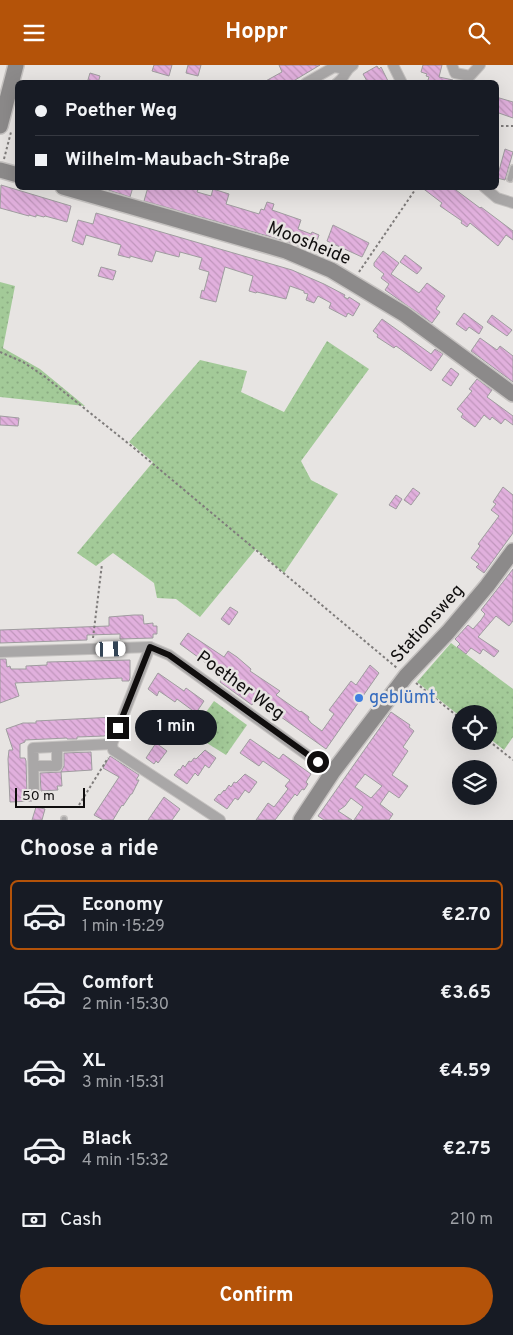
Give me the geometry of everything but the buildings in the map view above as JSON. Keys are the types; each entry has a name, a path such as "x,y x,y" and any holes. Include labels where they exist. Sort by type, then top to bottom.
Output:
{"street":[{"path":"6,127 16,65"},
{"path":"394,65 401,80"},
{"path":"452,65 455,73 470,76 480,65"},
{"path":"311,80 334,67 350,67"},
{"path":"342,80 350,67"},
{"path":"1,170 15,174"},
{"name":"Moosheide","path":"73,190 286,251 331,270 404,314 513,394"},
{"path":"488,190 497,198 513,203"},
{"name":"Stationsweg","path":"301,820 332,773 406,676 468,609 513,551"},
{"path":"112,747 150,647"},
{"name":"Poether Weg","path":"0,652 150,647 169,655 332,773"},
{"path":"34,766 57,766 57,747"},
{"path":"34,795 33,748 112,747 220,820"}],"lane":[{"path":"510,179 513,168"}],"path":[{"path":"499,126 513,126"},
{"path":"1,170 6,127"},
{"path":"352,282 415,190"},
{"path":"0,352 23,362 44,376 134,448 406,676 452,712"},
{"path":"92,649 102,564"},
{"path":"79,805 112,747"},
{"path":"497,747 513,760"}],"green space":[{"path":"0,282 15,286 3,348 40,369 85,406 0,397"},
{"path":"327,341 369,369 301,461 311,480 338,494 284,573 256,549 200,617 176,599 157,598 154,583 113,553 96,566 77,553 153,462 129,442 200,360 247,371 241,392 284,412"},
{"path":"451,643 513,689 513,737 504,750 497,744 497,705 452,705 452,710 417,682"},
{"path":"214,701 247,725 226,755 191,733"}],"place":[{"name":"geblümt","path":"359,698"}],"route":[{"path":"118,728 150,647 169,655 318,762"}]}
